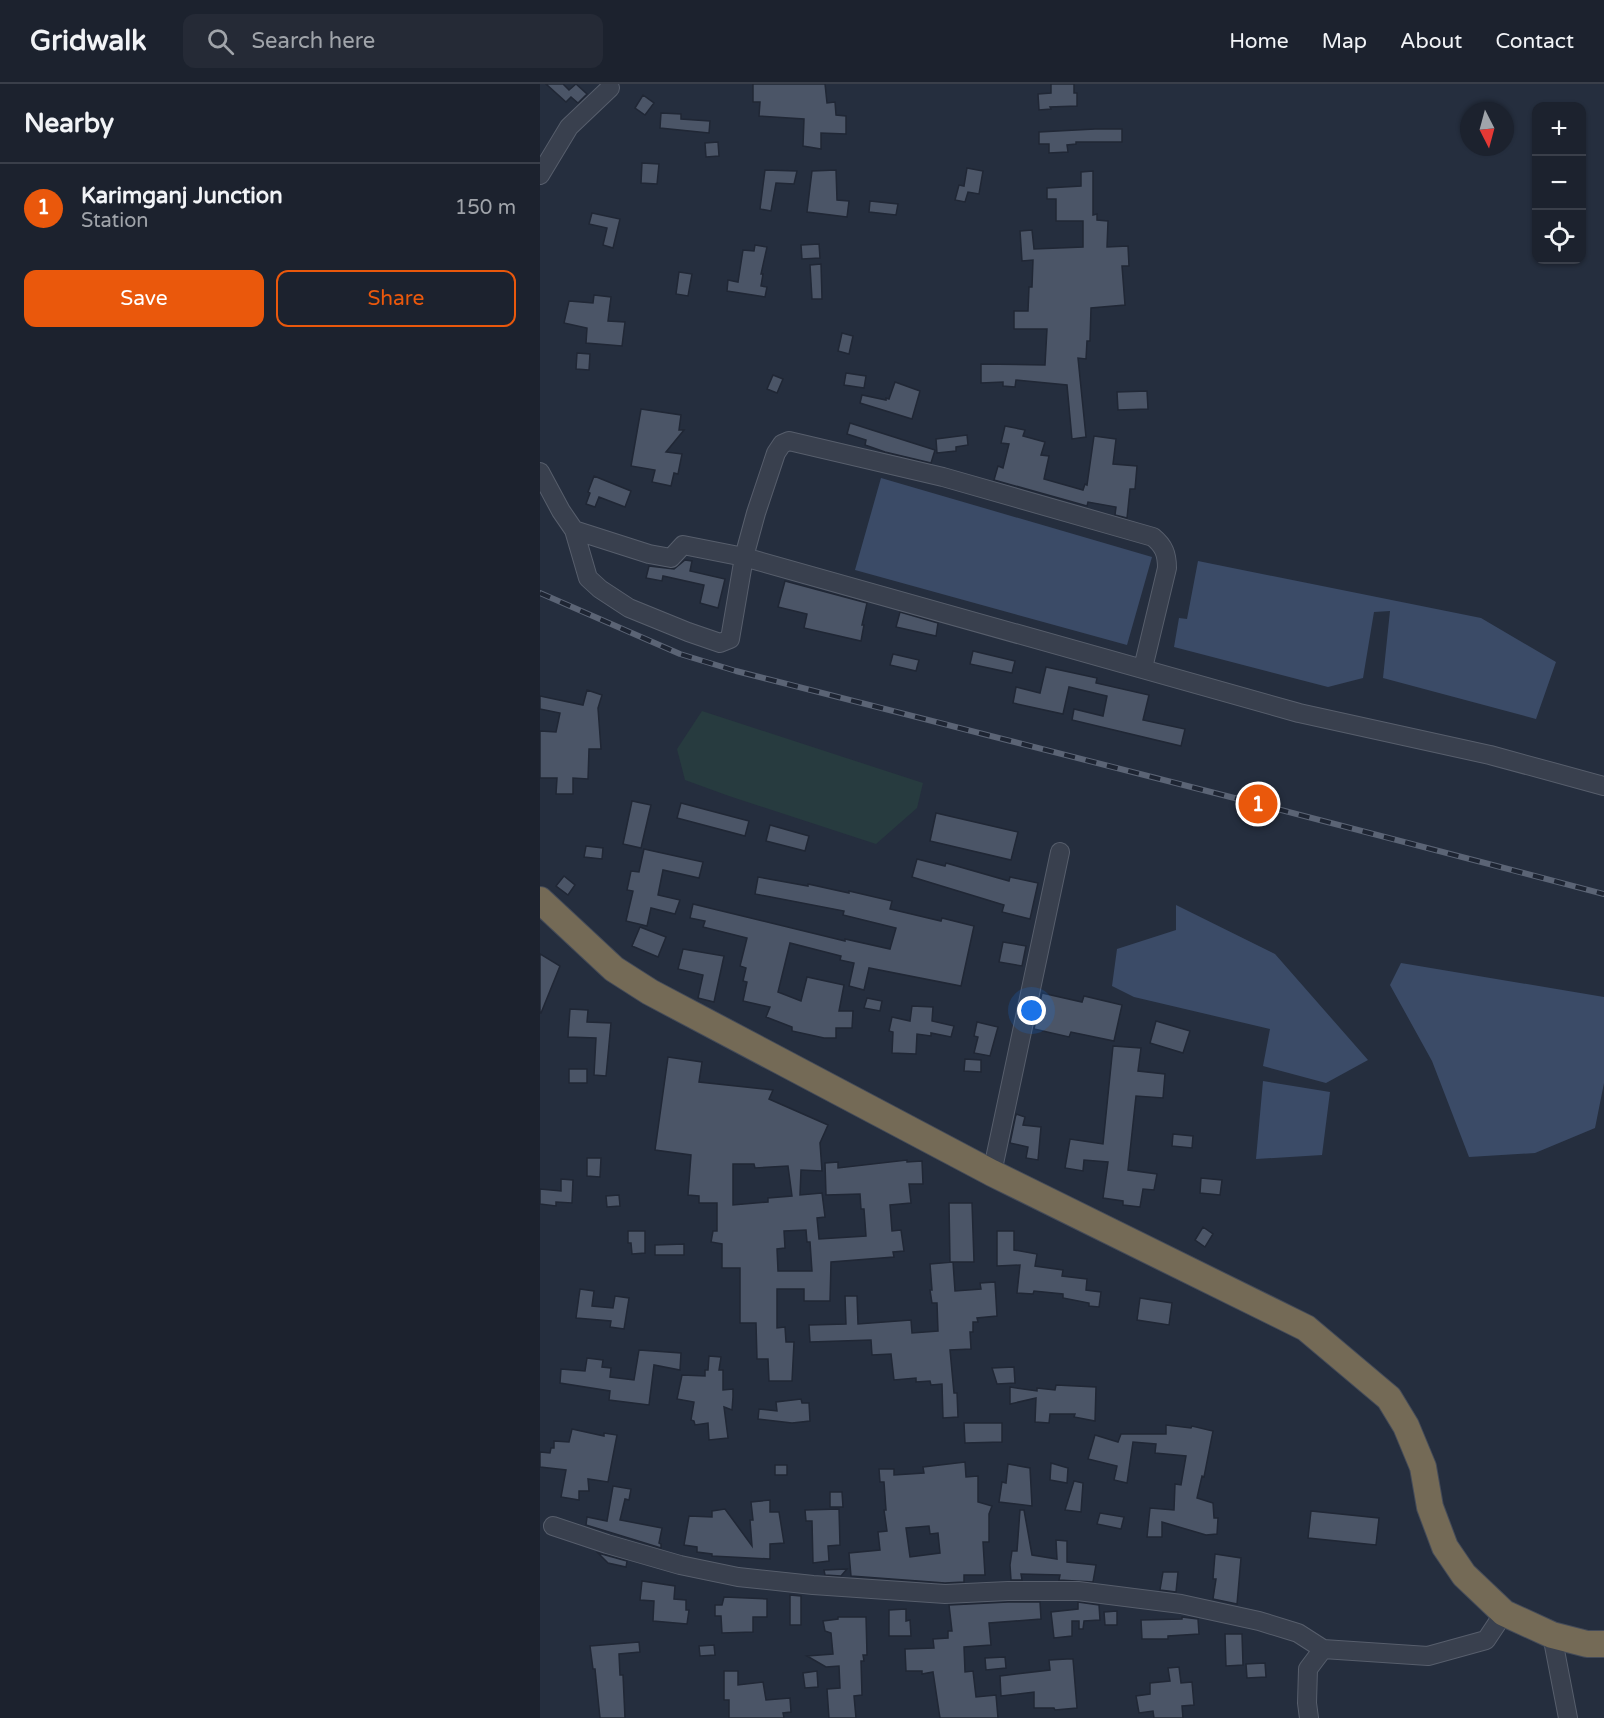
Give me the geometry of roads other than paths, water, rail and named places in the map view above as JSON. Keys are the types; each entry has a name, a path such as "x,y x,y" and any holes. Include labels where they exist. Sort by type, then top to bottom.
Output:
{"highway":[{"path":"540,900 614,969 650,992 992,1173 1306,1328 1389,1398 1406,1426 1423,1467 1430,1507 1445,1547 1464,1575 1504,1613 1552,1635 1587,1644 1604,1644"}],"street":[{"path":"540,175 569,127 610,88"},
{"path":"540,472 574,530 588,578 629,608 720,643 730,639 744,557 776,453 782,444 789,441 943,477 1153,537 1162,545 1167,555 1167,568 1143,668"},
{"path":"574,530 649,554 670,558 683,545 744,557 1299,713 1490,755 1604,786"},
{"path":"992,1173 1060,852"},
{"path":"552,1526 680,1565 738,1577 813,1585 945,1594 1078,1591 1181,1604 1259,1621 1298,1633 1323,1649 1428,1656 1486,1640 1504,1613"},
{"path":"1552,1635 1568,1718"},
{"path":"1309,1718 1308,1669 1323,1649"}],"water":[{"path":"881,478 1152,557 1127,645 855,570"},
{"path":"1198,561 1481,618 1556,662 1536,719 1383,678 1390,611 1374,612 1363,678 1328,687 1174,647 1179,618 1187,619"},
{"path":"1176,905 1275,954 1368,1060 1326,1083 1263,1066 1270,1029 1134,997 1112,986 1117,949 1176,930"},
{"path":"1401,963 1604,997 1604,1083 1595,1128 1535,1153 1469,1157 1432,1061 1390,985"},
{"path":"1263,1081 1330,1092 1322,1155 1256,1159"}],"railway":[{"path":"540,593 680,654 736,671 1604,894"}],"place":[{"name":"Karimganj Junction","path":"1258,804"}]}
